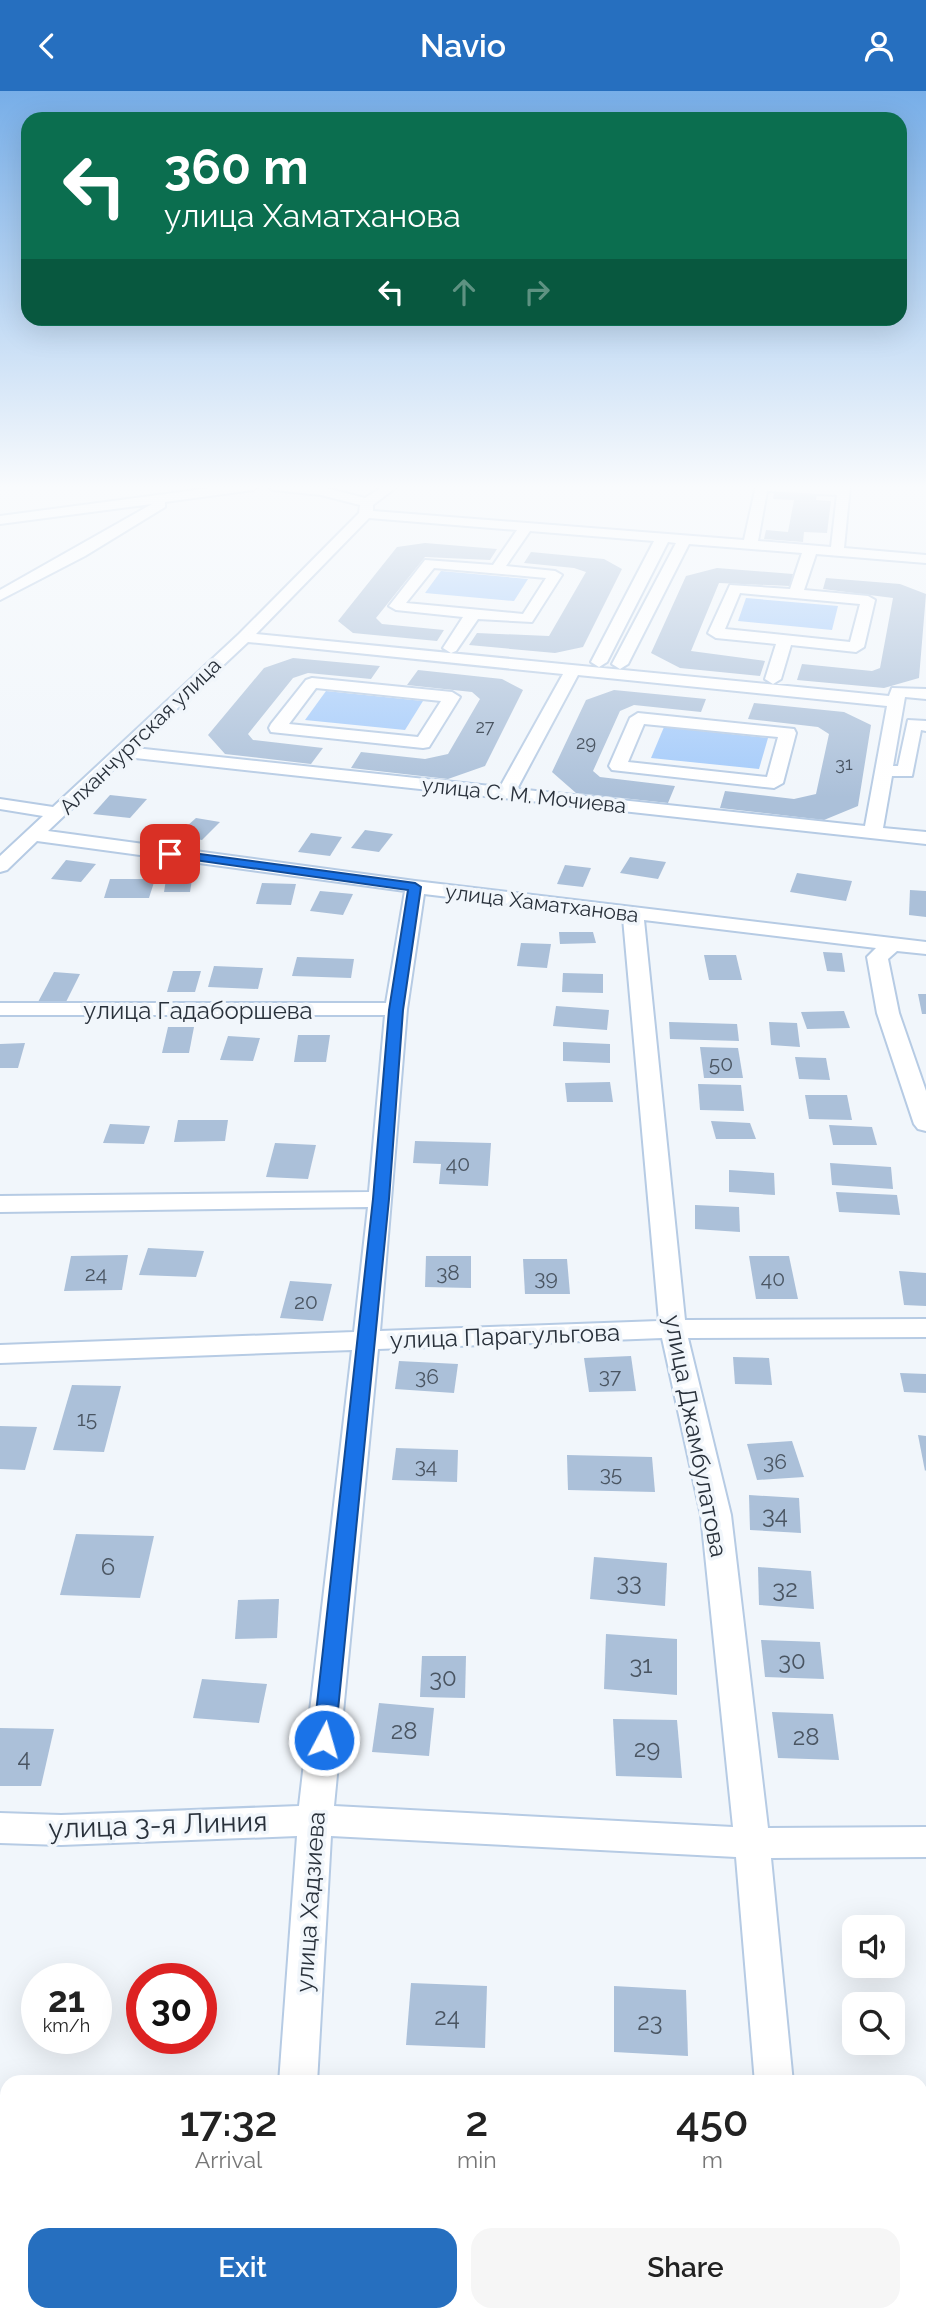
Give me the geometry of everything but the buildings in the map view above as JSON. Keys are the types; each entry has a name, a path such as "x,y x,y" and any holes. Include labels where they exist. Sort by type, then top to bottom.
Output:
{"street":[{"name":"Алханчуртская улица","path":"0,866 60,813 249,632 289,590"},
{"path":"409,590 396,606 527,619 545,590"},
{"path":"599,662 636,590"},
{"path":"620,664 658,590"},
{"path":"734,590 716,633 856,647 868,600 760,590"},
{"path":"451,647 472,614"},
{"path":"249,632 451,647 773,679 897,697"},
{"path":"249,632 410,654 733,686 897,697 926,694"},
{"path":"773,679 785,640"},
{"path":"384,690 410,654"},
{"path":"506,793 573,670"},
{"path":"312,683 384,690 452,697 423,743 277,727 312,683"},
{"path":"721,726 733,686"},
{"path":"873,832 897,697"},
{"path":"638,718 721,726 788,733 774,783 688,793 618,766 638,718"},
{"path":"906,772 914,724 926,726"},
{"path":"324,774 352,736"},
{"name":"улица С. М. Мочиева","path":"123,752 506,793 688,793 873,832 926,838"},
{"path":"884,770 906,772 926,779"},
{"path":"0,804 60,813"},
{"name":"улица Хаматханова","path":"34,835 415,887 926,949"},
{"name":"улица Хадзиева","path":"299,2075 316,1820 381,1199 396,1010 415,887"},
{"name":"улица Джамбулатова","path":"633,914 673,1329 716,1515 752,1843 773,2075"},
{"path":"892,945 877,957 888,1013 926,1124"},
{"name":"улица Гадаборшева","path":"0,1010 396,1010"},
{"path":"0,1203 381,1199"},
{"name":"улица Парагульгова","path":"0,1354 673,1329 926,1328"},
{"name":"улица 3-я Линия","path":"0,1828 61,1830 316,1820 752,1843 926,1842"}],"shaded area":[{"path":"427,590 521,590 514,601 425,593"},
{"path":"746,598 838,606 832,630 738,621"},
{"path":"326,691 423,701 405,730 305,720"},
{"path":"664,727 768,738 759,769 651,758"}],"route":[{"path":"170,854 415,887 396,1010 381,1199 324,1740"}]}
